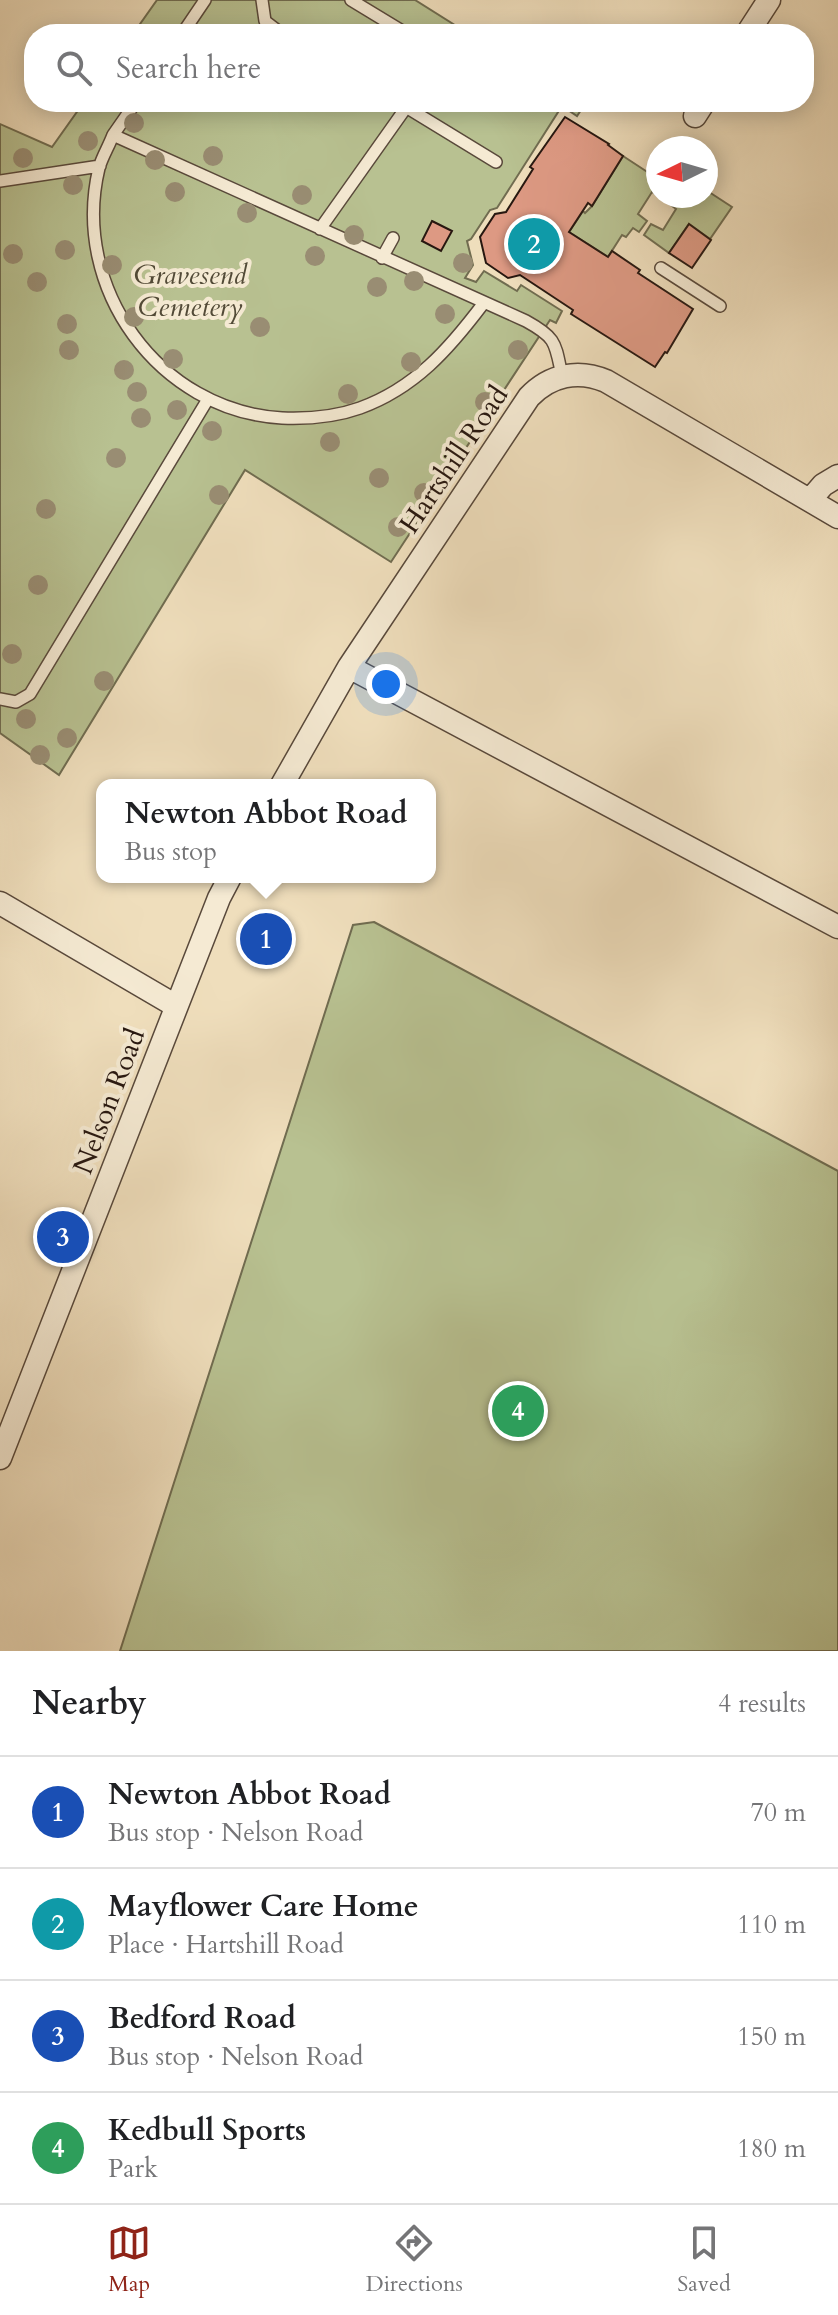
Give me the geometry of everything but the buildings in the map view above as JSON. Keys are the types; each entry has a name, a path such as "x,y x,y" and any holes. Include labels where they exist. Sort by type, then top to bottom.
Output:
{"street":[{"path":"753,24 769,0"},
{"path":"562,376 588,375 606,381 838,517"},
{"name":"Hartshill Road","path":"285,779 349,667 529,397 543,384 562,376"},
{"path":"810,500 823,485 838,476"},
{"path":"349,667 838,927"},
{"name":"Nelson Road","path":"0,1458 227,883"},
{"path":"0,903 176,1006"}],"lane":[{"path":"189,24 205,0"},
{"path":"262,0 265,21 269,24"},
{"path":"351,0 391,24"},
{"path":"129,112 113,135 100,166 94,225 97,258 126,329 147,355 175,379 208,399 243,412 278,417 318,417 362,408 402,389 421,375 441,357 483,304"},
{"path":"320,229 402,112"},
{"path":"420,112 496,162"},
{"path":"113,135 544,331 555,343 562,376"},
{"path":"0,181 100,166"},
{"path":"382,258 393,238"},
{"path":"661,268 720,306"},
{"path":"0,699 16,702 30,694 208,399"}],"green space":[{"path":"157,0 415,0 453,24 140,24"},
{"name":"Gravesend Cemetery","path":"77,112 558,112 497,208 490,210 467,241 473,265 465,278 476,282 484,271 517,291 521,285 562,311 556,323 550,320 391,562 245,470 59,775 0,733 0,124 52,147"},
{"path":"623,156 646,171 646,201 638,214 647,221 639,232 633,228 626,237 622,235 608,257 569,232 583,211 585,213"},
{"path":"718,198 732,207 710,239 689,224 669,253 644,235 651,224 663,230 676,209 718,208"},
{"path":"374,922 838,1171 838,1651 120,1651 353,925"}],"place":[{"name":"Mayflower Care Home","path":"534,244"},
{"name":"Newton Abbot Road","path":"266,939"},
{"name":"Bedford Road","path":"63,1237"},
{"name":"Kedbull Sports","path":"518,1411"}]}
